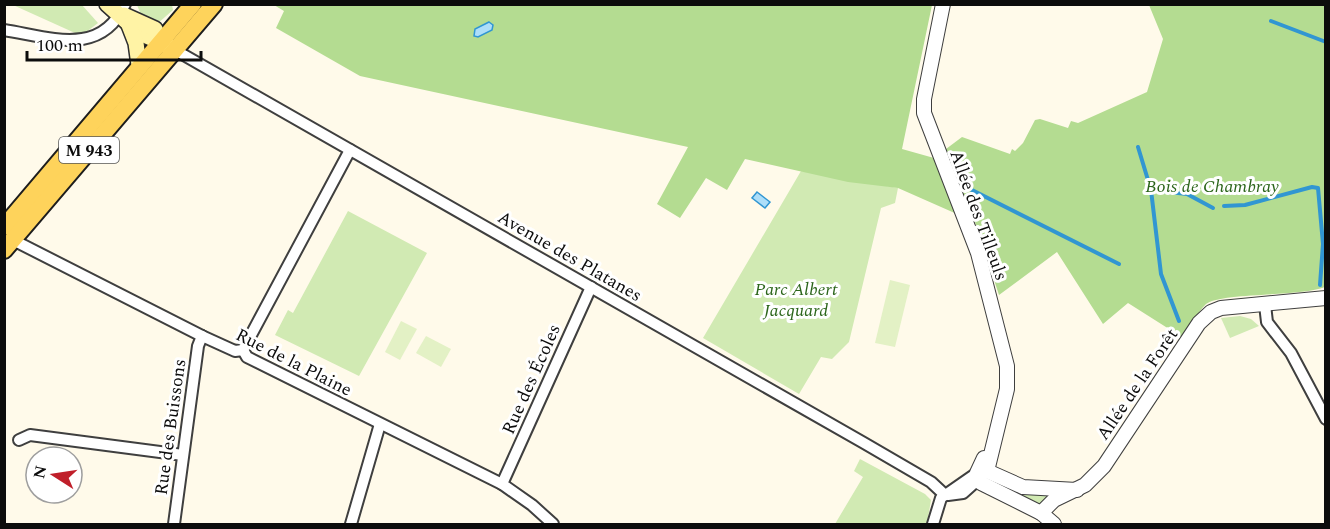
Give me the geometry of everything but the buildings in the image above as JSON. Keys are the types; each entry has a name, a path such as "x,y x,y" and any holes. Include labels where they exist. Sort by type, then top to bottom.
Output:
{"main road":[{"path":"107,4 123,13 144,36 168,45"},
{"name":"M 943","path":"7,239 168,45 193,4"},
{"name":"M 943","path":"7,239 139,65 168,45 214,4"},
{"path":"123,13 134,34 139,65"}],"street":[{"name":"Allée des Tilleuls","path":"943,4 924,99 924,113 978,253 1007,366 1007,389 994,436 980,473"},
{"path":"4,30 87,40 97,36 123,13"},
{"name":"Avenue des Platanes","path":"168,45 931,482 945,495"},
{"path":"243,350 350,150"},
{"name":"Rue de la Plaine","path":"7,239 202,336 235,351 243,350 247,357 502,484 528,501 553,525"},
{"name":"Rue des Écoles","path":"502,484 591,287"},
{"name":"Allée de la Forêt","path":"1047,518 1054,500 1077,490 1104,466 1199,323 1211,312 1228,307 1326,298"},
{"path":"1265,305 1267,322 1291,352 1326,419"},
{"name":"Rue des Buissons","path":"174,525 198,346 202,336"},
{"path":"351,525 380,424"},
{"path":"19,440 30,435 183,454"},
{"path":"933,525 935,512 945,495 980,473"},
{"path":"980,473 1023,487 1077,490"},
{"path":"980,473 1047,518"}],"green space":[{"path":"13,5 82,5 98,23 85,33 75,33"},
{"path":"137,5 172,5 173,10 157,24 141,15"},
{"name":"Bois de Chambray","path":"274,5 932,5 902,149 934,158 962,137 1010,154 1012,149 1015,151 1023,143 1035,120 1040,119 1068,128 1071,121 1078,123 1147,92 1163,39 1149,5 1325,5 1325,287 1298,292 1214,300 1206,304 1200,312 1188,341 1128,303 1103,324 1057,252 999,295 975,222 898,188 848,182 745,159 727,190 706,178 680,218 657,204 688,147 360,76 276,28 284,11"},
{"name":"Parc Albert Jacquard","path":"801,171 898,188 895,203 881,208 849,342 832,359 821,357 799,394 703,338"},
{"path":"348,211 427,253 359,376 275,335 288,310 293,313"},
{"path":"890,280 910,285 895,347 875,343"},
{"path":"1240,316 1251,319 1259,326 1230,338 1221,318"},
{"path":"401,321 417,329 400,360 385,352"},
{"path":"426,336 451,349 441,367 416,353"},
{"path":"860,459 925,494 931,500 927,524 835,524 863,477 854,471"},
{"path":"987,477 1058,493 1038,507 986,480"}],"water":[{"path":"489,22 493,25 492,30 478,37 474,36 475,29"},
{"path":"757,192 770,202 765,208 752,198"}],"waterway":[{"path":"1271,21 1326,42"},
{"path":"1138,147 1151,190 1161,274 1179,321"},
{"path":"962,185 1119,264"},
{"path":"1224,206 1245,205 1312,187 1318,188 1323,244 1320,285"},
{"path":"1151,190 1187,194 1213,208"}]}
